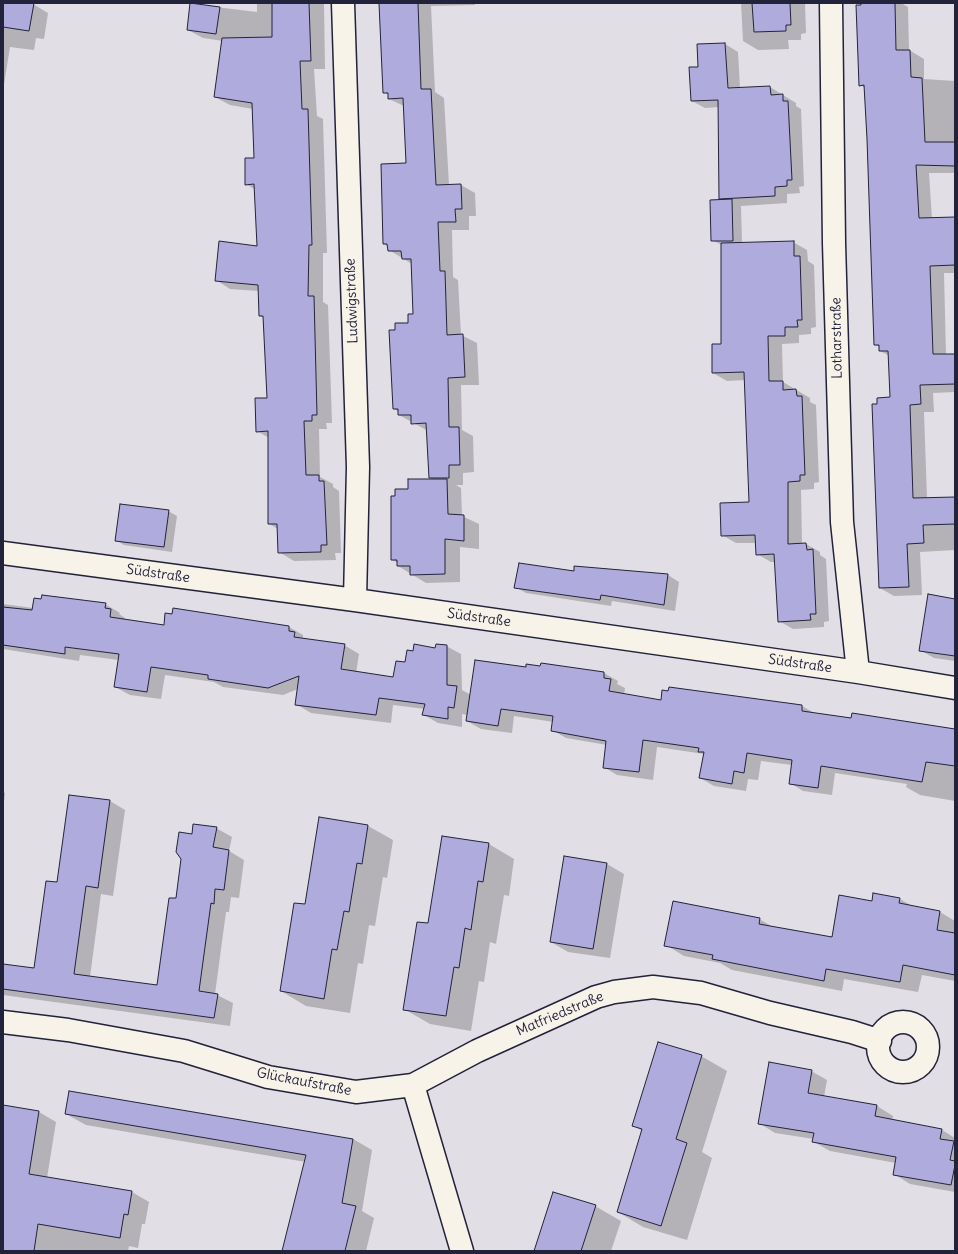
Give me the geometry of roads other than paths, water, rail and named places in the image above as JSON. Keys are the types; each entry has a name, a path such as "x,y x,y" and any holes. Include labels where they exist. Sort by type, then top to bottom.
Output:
{"street":[{"name":"Ludwigstraße","path":"343,3 358,460 355,600"},
{"name":"Lotharstraße","path":"831,3 834,229 842,522 858,672"},
{"name":"Südstraße","path":"3,553 355,600 858,672 955,688"},
{"name":"Matfriedstraße","path":"413,1085 477,1051 596,996 653,987 701,993 770,1013 852,1032 880,1041"},
{"name":"Glückaufstraße","path":"3,1022 68,1030 184,1051 268,1077 356,1092 413,1085"},
{"path":"413,1085 462,1251"}]}
